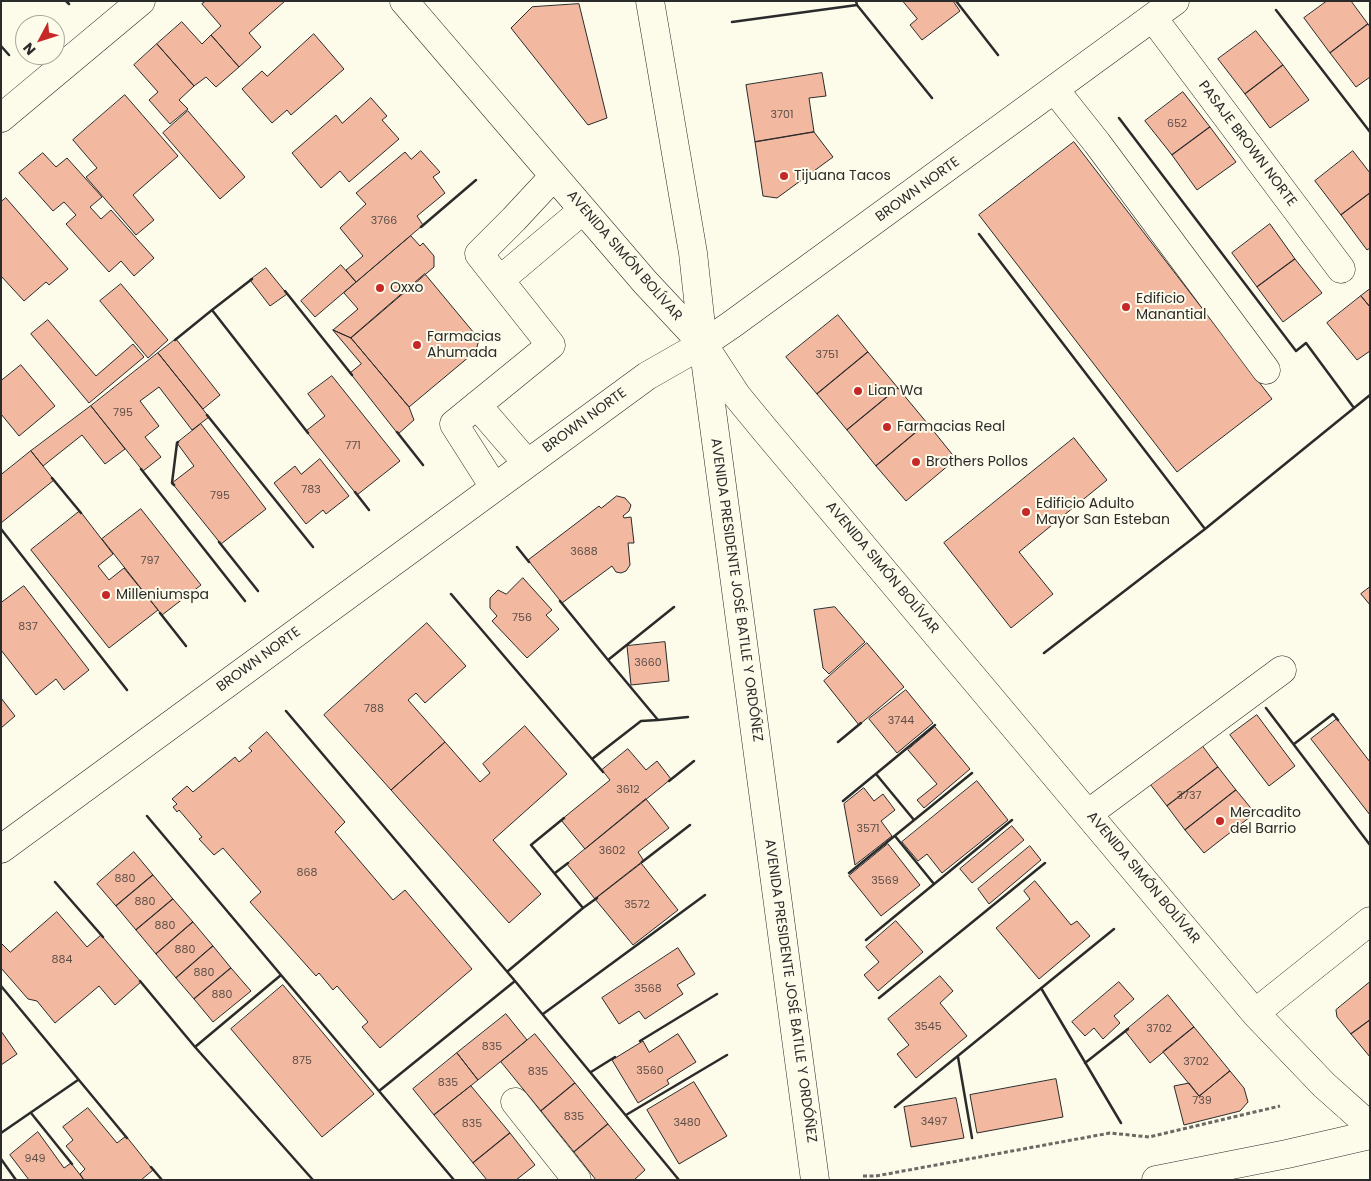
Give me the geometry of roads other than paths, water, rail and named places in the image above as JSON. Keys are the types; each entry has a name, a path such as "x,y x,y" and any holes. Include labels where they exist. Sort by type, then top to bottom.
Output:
{"street":[{"path":"1,118 141,1"},
{"name":"AVENIDA SIMÓN BOLÍVAR","path":"404,1 645,282 703,344 737,396 765,430 1089,813 1255,1013 1324,1085 1370,1126"},
{"name":"AVENIDA PRESIDENTE JOSÉ BATLLE Y ORDÓÑEZ","path":"650,1 694,253 703,344 815,1180"},
{"name":"BROWN NORTE","path":"1,848 647,376 703,344 1175,1"},
{"name":"PASAJE BROWN NORTE","path":"1153,18 1341,270"},
{"path":"1055,90 1097,143 1266,370"},
{"path":"494,487 454,424 551,345 479,254 554,176"},
{"path":"500,280 583,210"},
{"path":"477,405 527,463"},
{"path":"1089,813 1282,670"},
{"path":"1255,1013 1370,922"},
{"path":"514,1102 577,1180"},
{"path":"1156,1180 1370,1135"}],"place":[{"name":"Tijuana Tacos","path":"784,176"},
{"name":"Oxxo","path":"380,288"},
{"name":"Edificio Manantial","path":"1126,307"},
{"name":"Farmacias Ahumada","path":"417,345"},
{"name":"Lian Wa","path":"858,391"},
{"name":"Farmacias Real","path":"887,427"},
{"name":"Brothers Pollos","path":"916,462"},
{"name":"Edificio Adulto Mayor San Esteban","path":"1026,512"},
{"name":"Milleniumspa","path":"106,595"},
{"name":"Mercadito del Barrio","path":"1220,821"}]}
